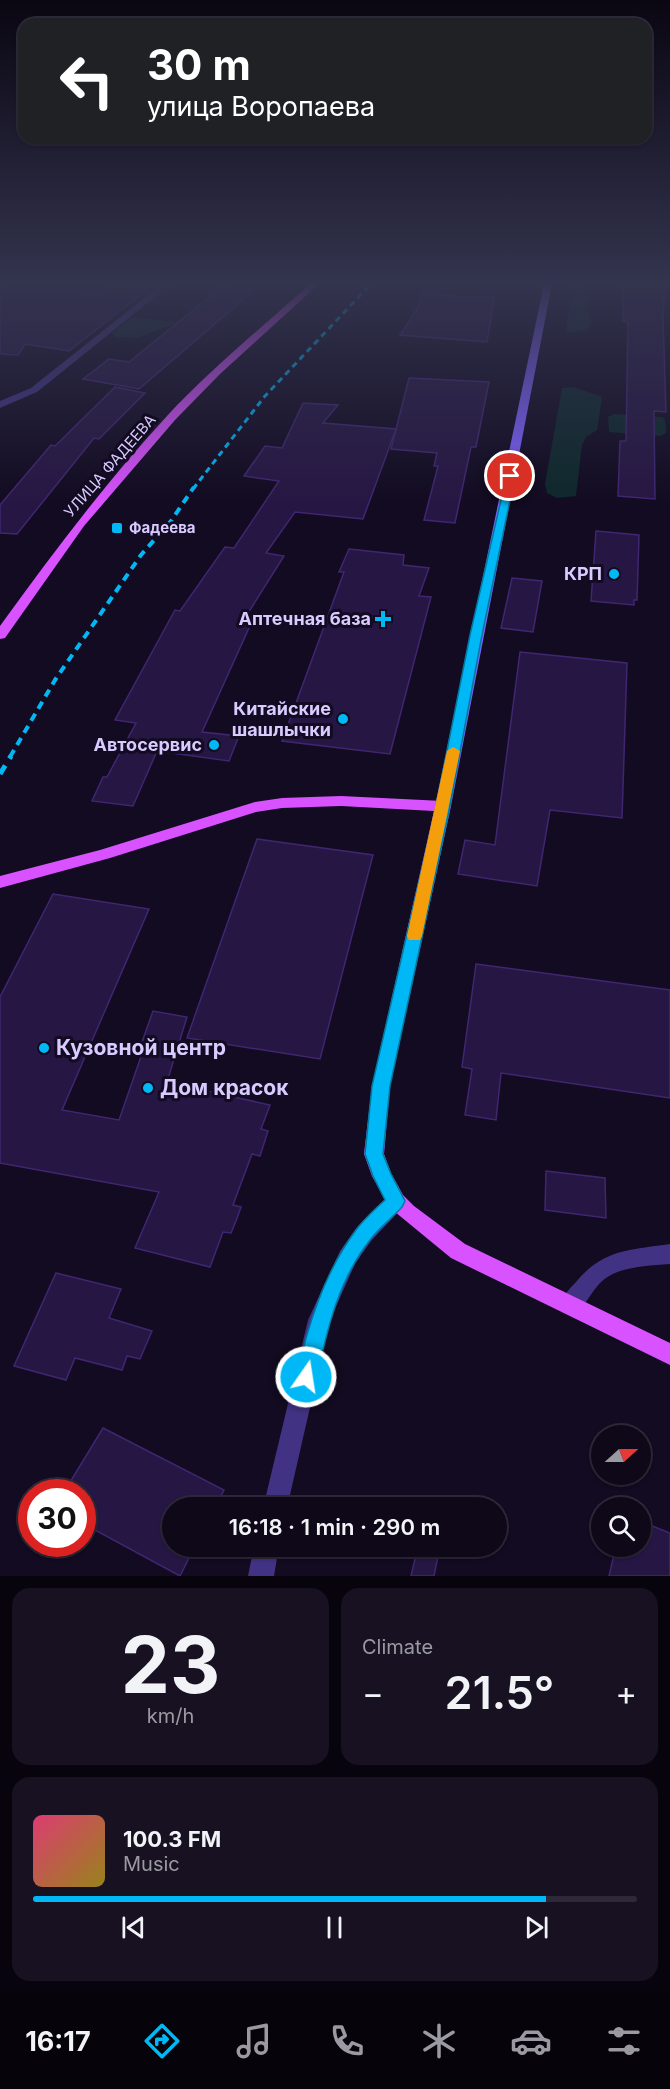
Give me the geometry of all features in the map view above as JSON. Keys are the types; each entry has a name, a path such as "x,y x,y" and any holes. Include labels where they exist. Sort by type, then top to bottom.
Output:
{"main road":[{"name":"УЛИЦА ФАДЕЕВА","path":"0,635 80,524 171,418 233,358"},
{"path":"534,358 476,635 443,806 381,1086 374,1154 382,1176 396,1201 458,1251 670,1354"},
{"path":"0,882 104,854 255,807 282,803 341,801 443,806"}],"street":[{"path":"0,405 34,390 75,358"},
{"path":"278,1497 319,1320 347,1258 364,1234 396,1201"},
{"path":"570,1305 597,1272 620,1261 670,1254"},
{"path":"261,1576 265,1557"}],"green space":[{"path":"573,387 602,398 597,430 586,437 582,445 576,496 557,498 547,493 545,484 562,388"},
{"path":"614,414 662,417 665,419 666,433 660,436 609,432 608,417"}],"building":[{"path":"135,358 176,358 139,389 83,379 109,359 129,362"},
{"path":"627,358 664,358 666,412 654,411 655,499 618,496 620,441 626,441"},
{"path":"409,378 489,382 476,447 471,447 455,523 424,520 438,466 434,466 437,453 391,449"},
{"path":"115,387 145,393 99,439 94,438 17,534 0,533 0,505 51,445 55,446"},
{"path":"303,403 338,405 323,423 396,429 363,519 295,512 266,553 284,556 245,618 253,619 202,732 239,736 229,761 157,751 133,806 92,801 103,777 107,777 136,723 115,720 175,610 180,611 225,547 234,548 279,481 244,476 265,446 282,448"},
{"name":"КРП","path":"596,531 639,535 637,600 634,600 634,605 591,601"},
{"path":"349,549 404,555 403,565 429,568 419,596 431,597 390,754 282,741 344,572 339,572"},
{"path":"512,578 542,581 533,632 501,628"},
{"path":"520,652 627,663 622,818 550,810 537,886 458,874 465,840 495,845"},
{"path":"257,839 373,855 320,1059 187,1038"},
{"path":"53,894 149,909 62,1110 119,1120 146,1042 142,1042 153,1011 187,1017 167,1082 270,1105 261,1129 268,1131 260,1156 252,1154 233,1205 241,1207 236,1221 231,1233 223,1232 210,1267 135,1248 159,1192 0,1163 0,997"},
{"path":"476,964 670,990 670,1098 501,1073 496,1120 465,1115 472,1069 462,1067"},
{"path":"546,1171 605,1178 606,1218 545,1210"},
{"path":"56,1273 121,1289 109,1318 152,1331 140,1359 127,1356 122,1370 75,1358 66,1380 14,1366"},
{"path":"103,1428 224,1490 220,1497 162,1497 162,1557 190,1557 180,1576 96,1531 96,1479 72,1479"},
{"path":"651,1525 670,1533 670,1576 609,1576 613,1557 651,1557"},
{"path":"415,1557 438,1557 434,1576 411,1576"}],"railway":[{"path":"193,489 265,396 301,358"},
{"path":"10,757 55,680 141,555 171,521 194,487"},
{"path":"0,774 11,756"}],"slow traffic":[{"path":"414,936 453,751"}],"place":[{"name":"Фадеева","path":"117,528"},
{"name":"КРП","path":"614,574"},
{"name":"Аптечная база","path":"383,619"},
{"name":"Китайские шашлычки","path":"343,719"},
{"name":"Автосервис","path":"214,745"},
{"name":"Кузовной центр","path":"44,1048"},
{"name":"Дом красок","path":"148,1088"}],"route":[{"path":"306,1377 319,1320 347,1258 364,1234 396,1201 382,1176 374,1154 381,1086 441,816 510,476"}]}
